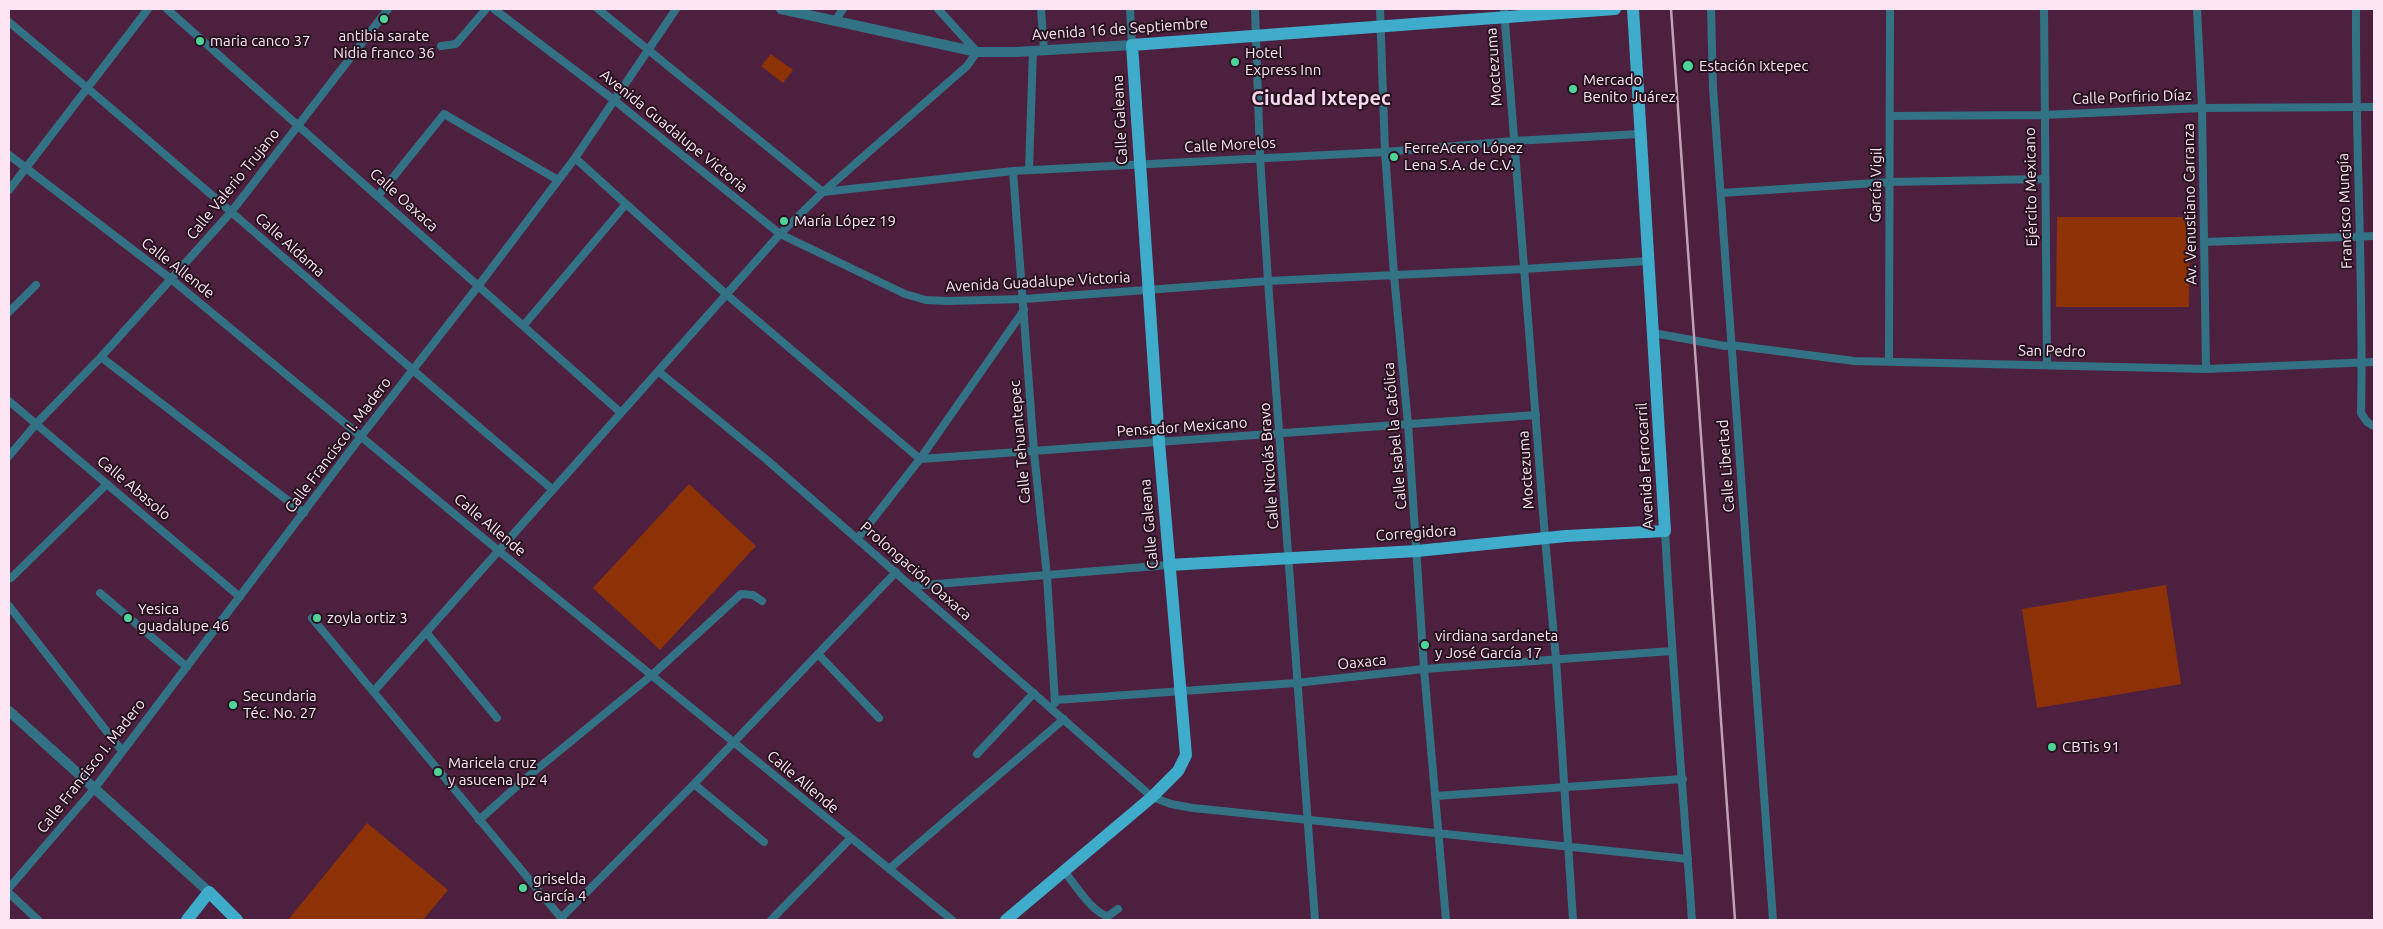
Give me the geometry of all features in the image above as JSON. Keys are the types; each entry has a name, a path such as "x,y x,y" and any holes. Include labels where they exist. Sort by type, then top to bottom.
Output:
{"main road":[{"name":"Avenida 16 de Septiembre","path":"1132,45 1504,14 1615,9"},
{"name":"Avenida Ferrocarril","path":"1633,9 1639,134 1649,261 1665,531"},
{"name":"Calle Galeana","path":"1006,920 1152,797 1178,771 1186,755 1179,692 1159,442 1132,45"},
{"name":"Corregidora","path":"1169,565 1417,551 1545,538 1665,531"},
{"path":"187,920 208,892 237,920"}],"street":[{"path":"9,190 86,86 148,9"},
{"name":"Calle Oaxaca","path":"167,9 621,413"},
{"name":"Calle Valerio Trujano","path":"9,456 36,424 101,357 232,211 388,9"},
{"path":"441,46 456,44 486,9"},
{"name":"Avenida Guadalupe Victoria","path":"494,9 614,100 780,234 905,294 926,300 1024,299 1149,289 1649,261"},
{"path":"598,9 823,192"},
{"name":"Calle Francisco I. Madero","path":"9,888 94,789 362,435 479,285 575,158 676,9"},
{"name":"Avenida 16 de Septiembre","path":"783,9 977,52 1033,51 1132,45"},
{"path":"836,21 843,9"},
{"path":"374,691 780,234 823,192 967,66 977,52 938,9"},
{"path":"1041,9 1044,50"},
{"path":"1130,9 1132,45"},
{"name":"Calle Nicolás Bravo","path":"1255,9 1260,158 1268,282 1290,557 1296,683 1309,820 1315,920"},
{"name":"Calle Isabel la Católica","path":"1380,9 1385,152 1408,424 1424,669 1446,920"},
{"name":"Calle Libertad","path":"1711,9 1713,88 1772,920"},
{"name":"García Vigil","path":"1889,361 1890,9"},
{"name":"Ejército Mexicano","path":"2044,9 2043,115 2046,179 2047,365"},
{"name":"Av. Venustiano Carranza","path":"2197,9 2202,108 2206,369"},
{"name":"Francisco Mungía","path":"2356,9 2355,107 2360,236 2361,413 2367,422 2374,426"},
{"name":"Moctezuma","path":"1504,14 1556,659 1573,920"},
{"name":"Calle Aldama","path":"9,22 232,211 412,371 552,489"},
{"path":"1029,170 1033,51"},
{"name":"Calle Porfirio Díaz","path":"1891,116 2043,115 2202,108 2374,107"},
{"path":"378,196 444,114 558,180"},
{"name":"Calle Morelos","path":"823,192 1013,171 1385,152 1514,141 1639,134"},
{"name":"Calle Allende","path":"9,155 171,279 362,435 499,551 850,839 952,920"},
{"path":"575,158 726,294 920,459"},
{"name":"Calle Tehuantepec","path":"1013,171 1034,452 1047,576 1056,700 1053,710"},
{"path":"1721,193 1890,182 2046,179"},
{"path":"524,325 626,204"},
{"path":"2204,242 2374,236"},
{"path":"9,312 36,286"},
{"path":"858,538 920,459 1024,310"},
{"name":"San Pedro","path":"1653,333 1725,346 1731,345 1854,361 2206,369 2374,362"},
{"path":"101,357 304,513"},
{"name":"Prolongación Oaxaca","path":"658,371 767,460 858,538 1152,797"},
{"name":"Calle Abasolo","path":"9,401 240,597"},
{"name":"Pensador Mexicano","path":"920,459 1536,415"},
{"path":"11,578 107,484"},
{"name":"Avenida Ferrocarril","path":"1665,531 1692,920"},
{"path":"913,586 1169,565"},
{"path":"312,618 562,919 819,655 896,572"},
{"path":"100,593 187,667"},
{"path":"479,820 525,778 652,676 741,594 754,595 762,601"},
{"path":"9,606 122,751"},
{"path":"426,632 498,718"},
{"name":"Oaxaca","path":"1056,700 1296,683 1424,669 1672,651"},
{"path":"819,655 879,718"},
{"path":"977,754 1034,693"},
{"path":"9,711 208,892"},
{"path":"888,869 1064,719"},
{"path":"1436,796 1683,779"},
{"path":"694,784 764,842"},
{"path":"1152,797 1171,804 1193,808 1438,835 1569,846 1688,859"},
{"path":"771,920 850,839"},
{"path":"1064,871 1092,905 1103,915 1108,916 1118,909"},
{"path":"9,893 38,920"}],"shaded area":[{"path":"771,54 793,70 783,83 761,66"},
{"path":"2057,217 2190,217 2189,307 2056,307"},
{"path":"689,484 756,546 660,650 593,588"},
{"path":"2166,585 2181,684 2037,708 2022,609"},
{"path":"367,823 448,890 423,920 288,920"}],"railway":[{"path":"1671,9 1735,920"}],"place":[{"name":"antibia sarate Nidia franco 36","path":"384,19"},
{"name":"maria canco 37","path":"200,41"},
{"name":"Hotel Express Inn","path":"1235,62"},
{"name":"Estación Ixtepec","path":"1688,66"},
{"name":"Mercado Benito Juárez","path":"1573,89"},
{"name":"FerreAcero López Lena S.A. de C.V.","path":"1394,157"},
{"name":"María López 19","path":"784,221"},
{"name":"Yesica guadalupe 46","path":"128,618"},
{"name":"zoyla ortiz 3","path":"317,618"},
{"name":"virdiana sardaneta y José García 17","path":"1425,645"},
{"name":"Secundaria Téc. No. 27","path":"233,705"},
{"name":"CBTis 91","path":"2052,747"},
{"name":"Maricela cruz y asucena lpz 4","path":"438,772"},
{"name":"griselda García 4","path":"523,888"}],"district":[{"name":"Ciudad Ixtepec","path":"1321,98"}]}
